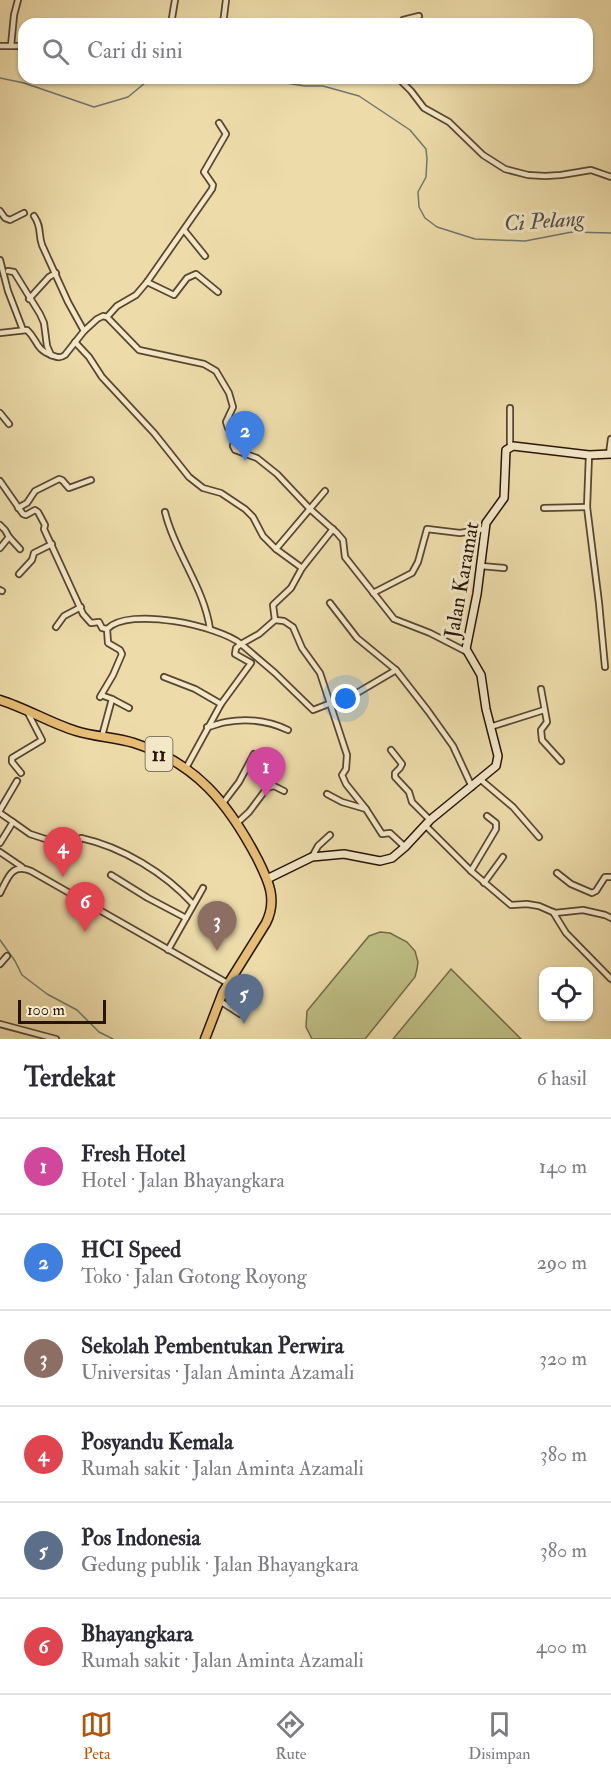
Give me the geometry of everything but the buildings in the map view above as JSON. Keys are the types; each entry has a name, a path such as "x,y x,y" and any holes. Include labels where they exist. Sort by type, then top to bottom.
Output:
{"highway":[{"name":"11","path":"0,700 77,732 136,744 156,752 186,768 224,803 237,823 271,888 269,918 223,992 205,1039"},
{"name":"11","path":"210,1039 229,984"}],"street":[{"path":"11,46 18,0"},
{"path":"172,18 175,0"},
{"path":"224,18 226,0"},
{"path":"411,18 419,16"},
{"path":"0,46 18,46"},
{"path":"404,84 424,108 449,122 483,155 505,169 528,175 545,176 591,170 611,177"},
{"path":"107,317 117,306 136,295 147,282 212,188 213,185 204,172 226,134 219,123"},
{"path":"0,212 10,220 24,213"},
{"path":"34,216 40,226 42,245 84,331"},
{"path":"184,230 206,256"},
{"path":"0,260 8,291 23,330"},
{"path":"8,271 14,272 29,299 38,309 44,323 46,346 51,355"},
{"path":"29,299 49,277 56,273"},
{"path":"147,282 174,295 187,278 196,274 218,292"},
{"path":"0,333 23,330 30,333 43,352 61,358 84,331 97,318 103,316 107,317 139,350 204,364 216,371 231,399 233,407 226,422 235,436 234,448 237,452 257,458 333,529 343,540 345,557 394,619 430,633 467,652"},
{"path":"75,342 86,352 102,377 148,426 189,477 203,488 221,493 249,513 263,536 276,549 302,568"},
{"path":"510,408 510,446 589,455 610,454 611,439"},
{"path":"0,413 9,424"},
{"name":"Jalan Karamat","path":"267,879 312,857 347,854 383,861 392,858 428,823 496,766 498,760 481,675 467,652 467,641 484,529 504,498 506,450 510,446"},
{"path":"589,455 587,507 605,667"},
{"path":"18,508 27,503 35,491 59,479 69,488 91,480"},
{"path":"0,481 24,515 35,510 38,512 81,607 91,623 99,622 102,628 107,629"},
{"path":"276,549 325,491"},
{"path":"544,508 587,507"},
{"path":"165,512 175,540 206,608 210,629"},
{"path":"0,525 20,549"},
{"path":"275,620 273,605 291,588 302,568 333,529"},
{"path":"373,593 412,573 418,562 427,529 460,532 484,529"},
{"path":"0,548 9,537"},
{"path":"19,574 32,560 34,554 52,544"},
{"path":"480,566 504,568"},
{"path":"330,603 357,638 396,670 449,741 472,787"},
{"path":"56,627 64,616 81,607"},
{"path":"107,629 117,623 142,618 167,620 210,629 230,636 275,673 311,709 317,710 357,693 396,670"},
{"path":"186,768 221,704 251,663 236,654 236,648 259,634 275,620 284,621 295,631 302,648 320,673 347,755 346,769 342,777 382,834 391,834 405,847"},
{"path":"107,629 108,643 120,650 122,654 100,696 112,699 129,708"},
{"path":"604,655 611,654"},
{"path":"164,677 195,689 221,704"},
{"path":"541,689 547,722 542,730 542,740 561,761"},
{"path":"102,736 112,699"},
{"path":"21,773 12,762 12,758 42,740 27,711"},
{"path":"490,727 544,711"},
{"path":"207,727 216,726 222,722 255,720 276,724 288,730"},
{"path":"391,750 402,764 395,773 395,777 409,792 412,802 428,823 471,871 511,905 527,904 553,912 583,910 611,918"},
{"path":"224,803 239,782 254,754"},
{"path":"481,780 513,807 539,837"},
{"path":"17,781 0,812 30,834 73,848 81,838 113,848 153,871 179,890 193,904"},
{"path":"237,823 249,812 267,788 274,786 284,791"},
{"path":"327,794 342,802 366,809"},
{"path":"471,871 496,829 496,823 487,816"},
{"path":"0,843 13,822"},
{"path":"312,857 318,846 330,835"},
{"path":"0,852 22,867 229,984"},
{"path":"484,883 503,857"},
{"path":"0,893 12,872 22,867"},
{"path":"557,873 571,884 592,893 605,878 611,877"},
{"path":"111,875 186,918"},
{"path":"168,950 203,888"},
{"path":"553,912 566,933 611,978"},
{"path":"0,964 7,956"},
{"path":"223,1003 240,1014"},
{"path":"0,1024 56,1039"}],"green space":[{"path":"380,932 390,933 407,942 415,951 418,962 415,977 365,1039 312,1039 306,1027 307,1011 369,936"},
{"path":"451,969 521,1039 393,1039"}],"waterway":[{"name":"Ci Pelang","path":"0,78 18,82"},
{"name":"Ci Pelang","path":"27,84 94,107 128,97 144,84"},
{"name":"Ci Pelang","path":"292,84 323,86 359,96 410,130 426,149 426,177 418,192 419,207 425,218 437,227 475,239 525,241 572,232 611,233"},
{"path":"0,940 22,975 47,994 77,1010 99,1032 113,1039"}],"place":[{"name":"HCI Speed","path":"245,461"},
{"name":"Fresh Hotel","path":"266,797"},
{"name":"Posyandu Kemala","path":"63,877"},
{"name":"Bhayangkara","path":"85,932"},
{"name":"Sekolah Pembentukan Perwira","path":"217,951"},
{"name":"Pos Indonesia","path":"244,1024"}]}
